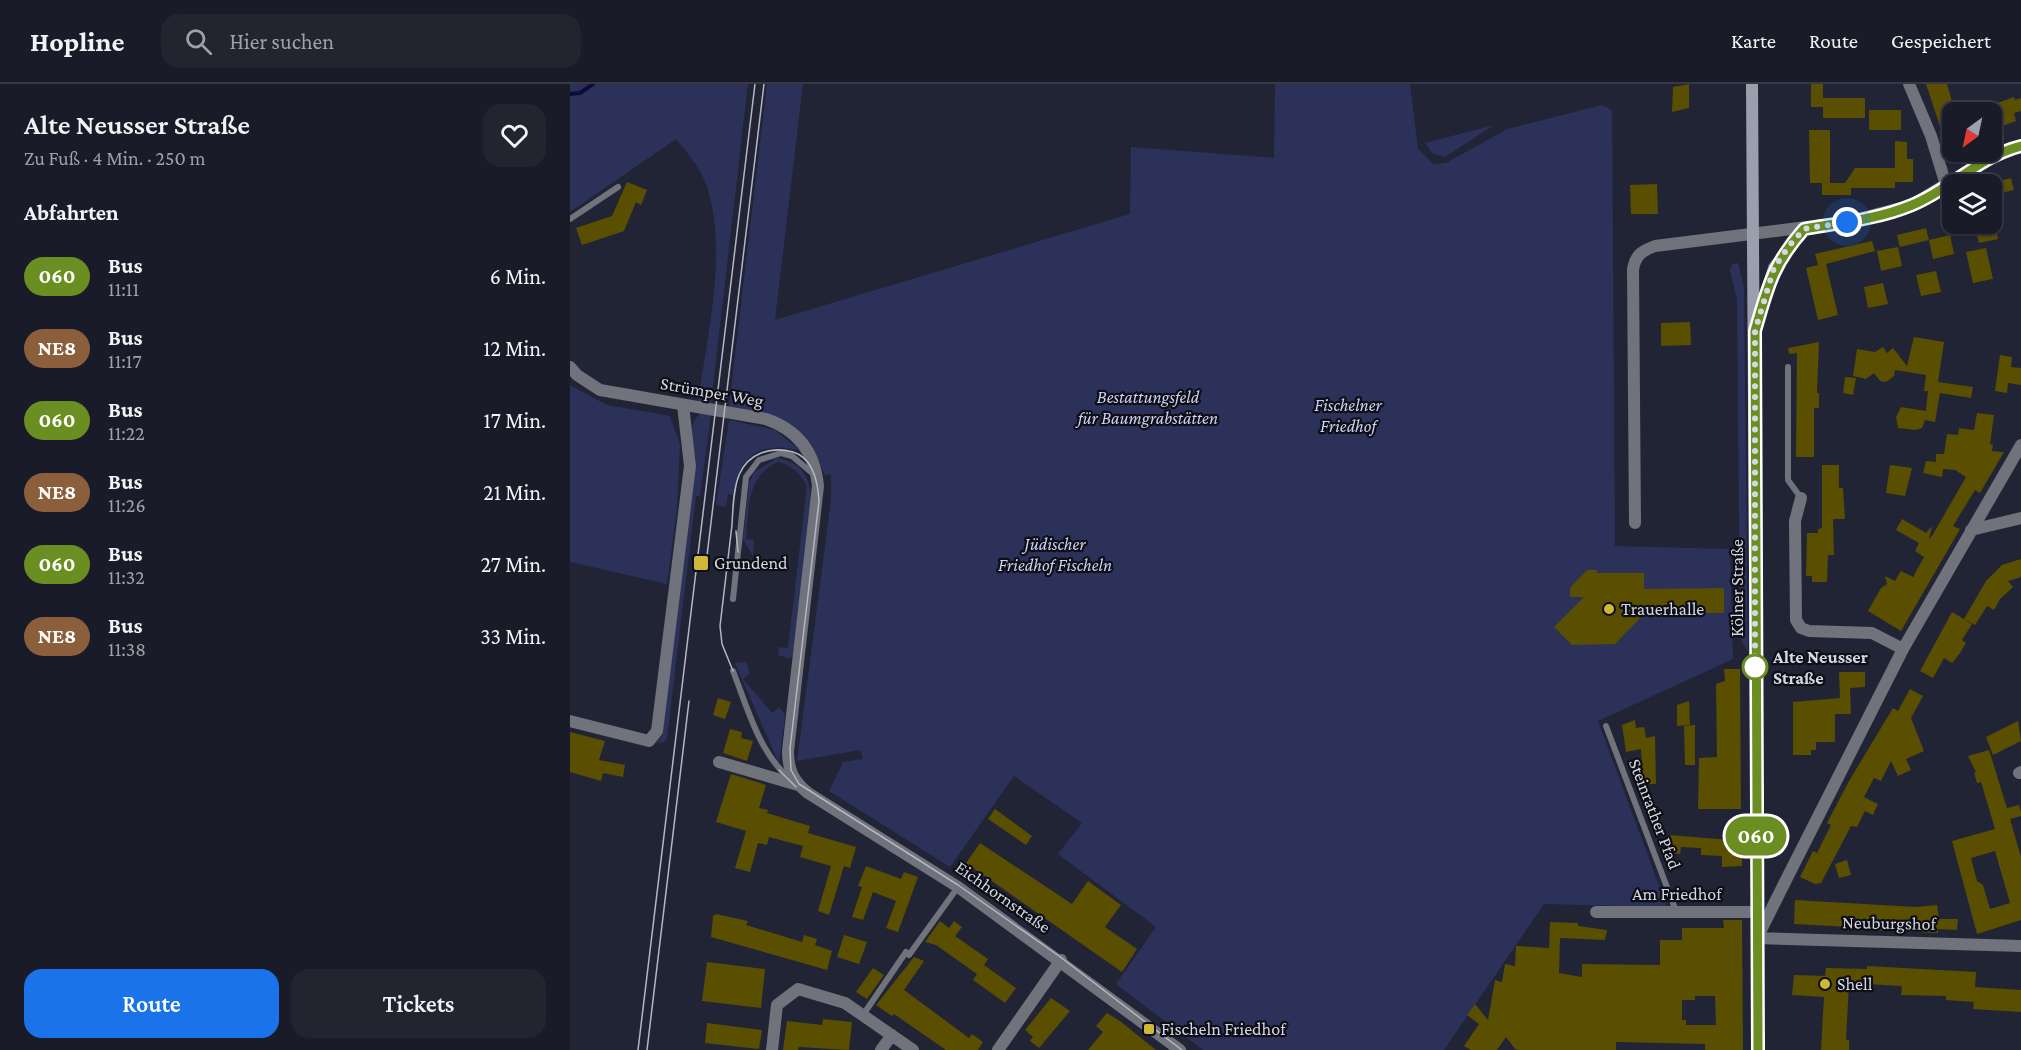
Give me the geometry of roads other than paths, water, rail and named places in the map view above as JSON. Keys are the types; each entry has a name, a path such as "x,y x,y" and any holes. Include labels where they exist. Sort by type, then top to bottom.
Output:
{"main road":[{"name":"Kölner Straße","path":"1752,84 1758,1050"},
{"path":"1755,331 1774,268 1804,229"}],"street":[{"path":"1909,84 1931,136 1943,174"},
{"path":"1963,174 1982,162 2021,146"},
{"path":"1635,523 1633,269 1635,259 1642,251 1655,246 1847,222 1912,206 1942,187"},
{"name":"Strümper Weg","path":"570,367 577,375 600,390 779,423 803,442 812,456 818,486"},
{"path":"570,721 649,741 657,731 690,466 682,405"},
{"path":"1757,938 1904,649 2021,445"},
{"path":"798,785 788,766 788,751 818,486"},
{"path":"1801,498 1795,521 1796,620 1801,628 1809,631 1860,630 1872,633 1904,649"},
{"path":"1971,530 2021,518"},
{"name":"Eichhornstraße","path":"719,762 798,785 958,887 1061,960 1179,1050"},
{"name":"Am Friedhof","path":"1596,912 1757,912"},
{"name":"Neuburgshof","path":"1757,938 2021,946"},
{"path":"998,1050 1061,960"},
{"path":"772,1050 777,1005 798,988 832,997 863,1015 913,1050"},
{"path":"881,1050 892,1035"}],"lane":[{"path":"570,219 618,187"},
{"path":"1788,367 1788,480 1801,498"},
{"path":"733,599 743,490 751,468 770,454 781,453 792,456 810,469 818,486"},
{"path":"733,671 769,757 779,770 798,785"},
{"name":"Steinrather Pfad","path":"1606,726 1676,912"},
{"path":"863,1015 958,887"}],"waterway":[{"path":"570,94 580,93 593,84"}],"tram line":[{"path":"638,1050 755,84"},
{"path":"706,564 764,84"},
{"path":"733,671 722,644 720,626 737,481 743,467 754,456 777,450 793,452 800,455 810,465 816,479 819,501 790,749 791,770 799,784 958,885 1059,956 1182,1050"},
{"path":"736,531 738,552"},
{"path":"647,1050 689,701"},
{"path":"779,770 796,787"}],"place":[{"name":"Grundend","path":"701,563"},
{"name":"Trauerhalle","path":"1609,609"},
{"name":"Alte Neusser Straße","path":"1755,667"},
{"name":"Shell","path":"1825,984"},
{"name":"Fischeln Friedhof","path":"1149,1029"}],"park label":[{"name":"Bestattungsfeld für Baumgrabstätten","path":"1148,407"},
{"name":"Fischelner Friedhof","path":"1348,415"},
{"name":"Jüdischer Friedhof Fischeln","path":"1055,554"}]}
